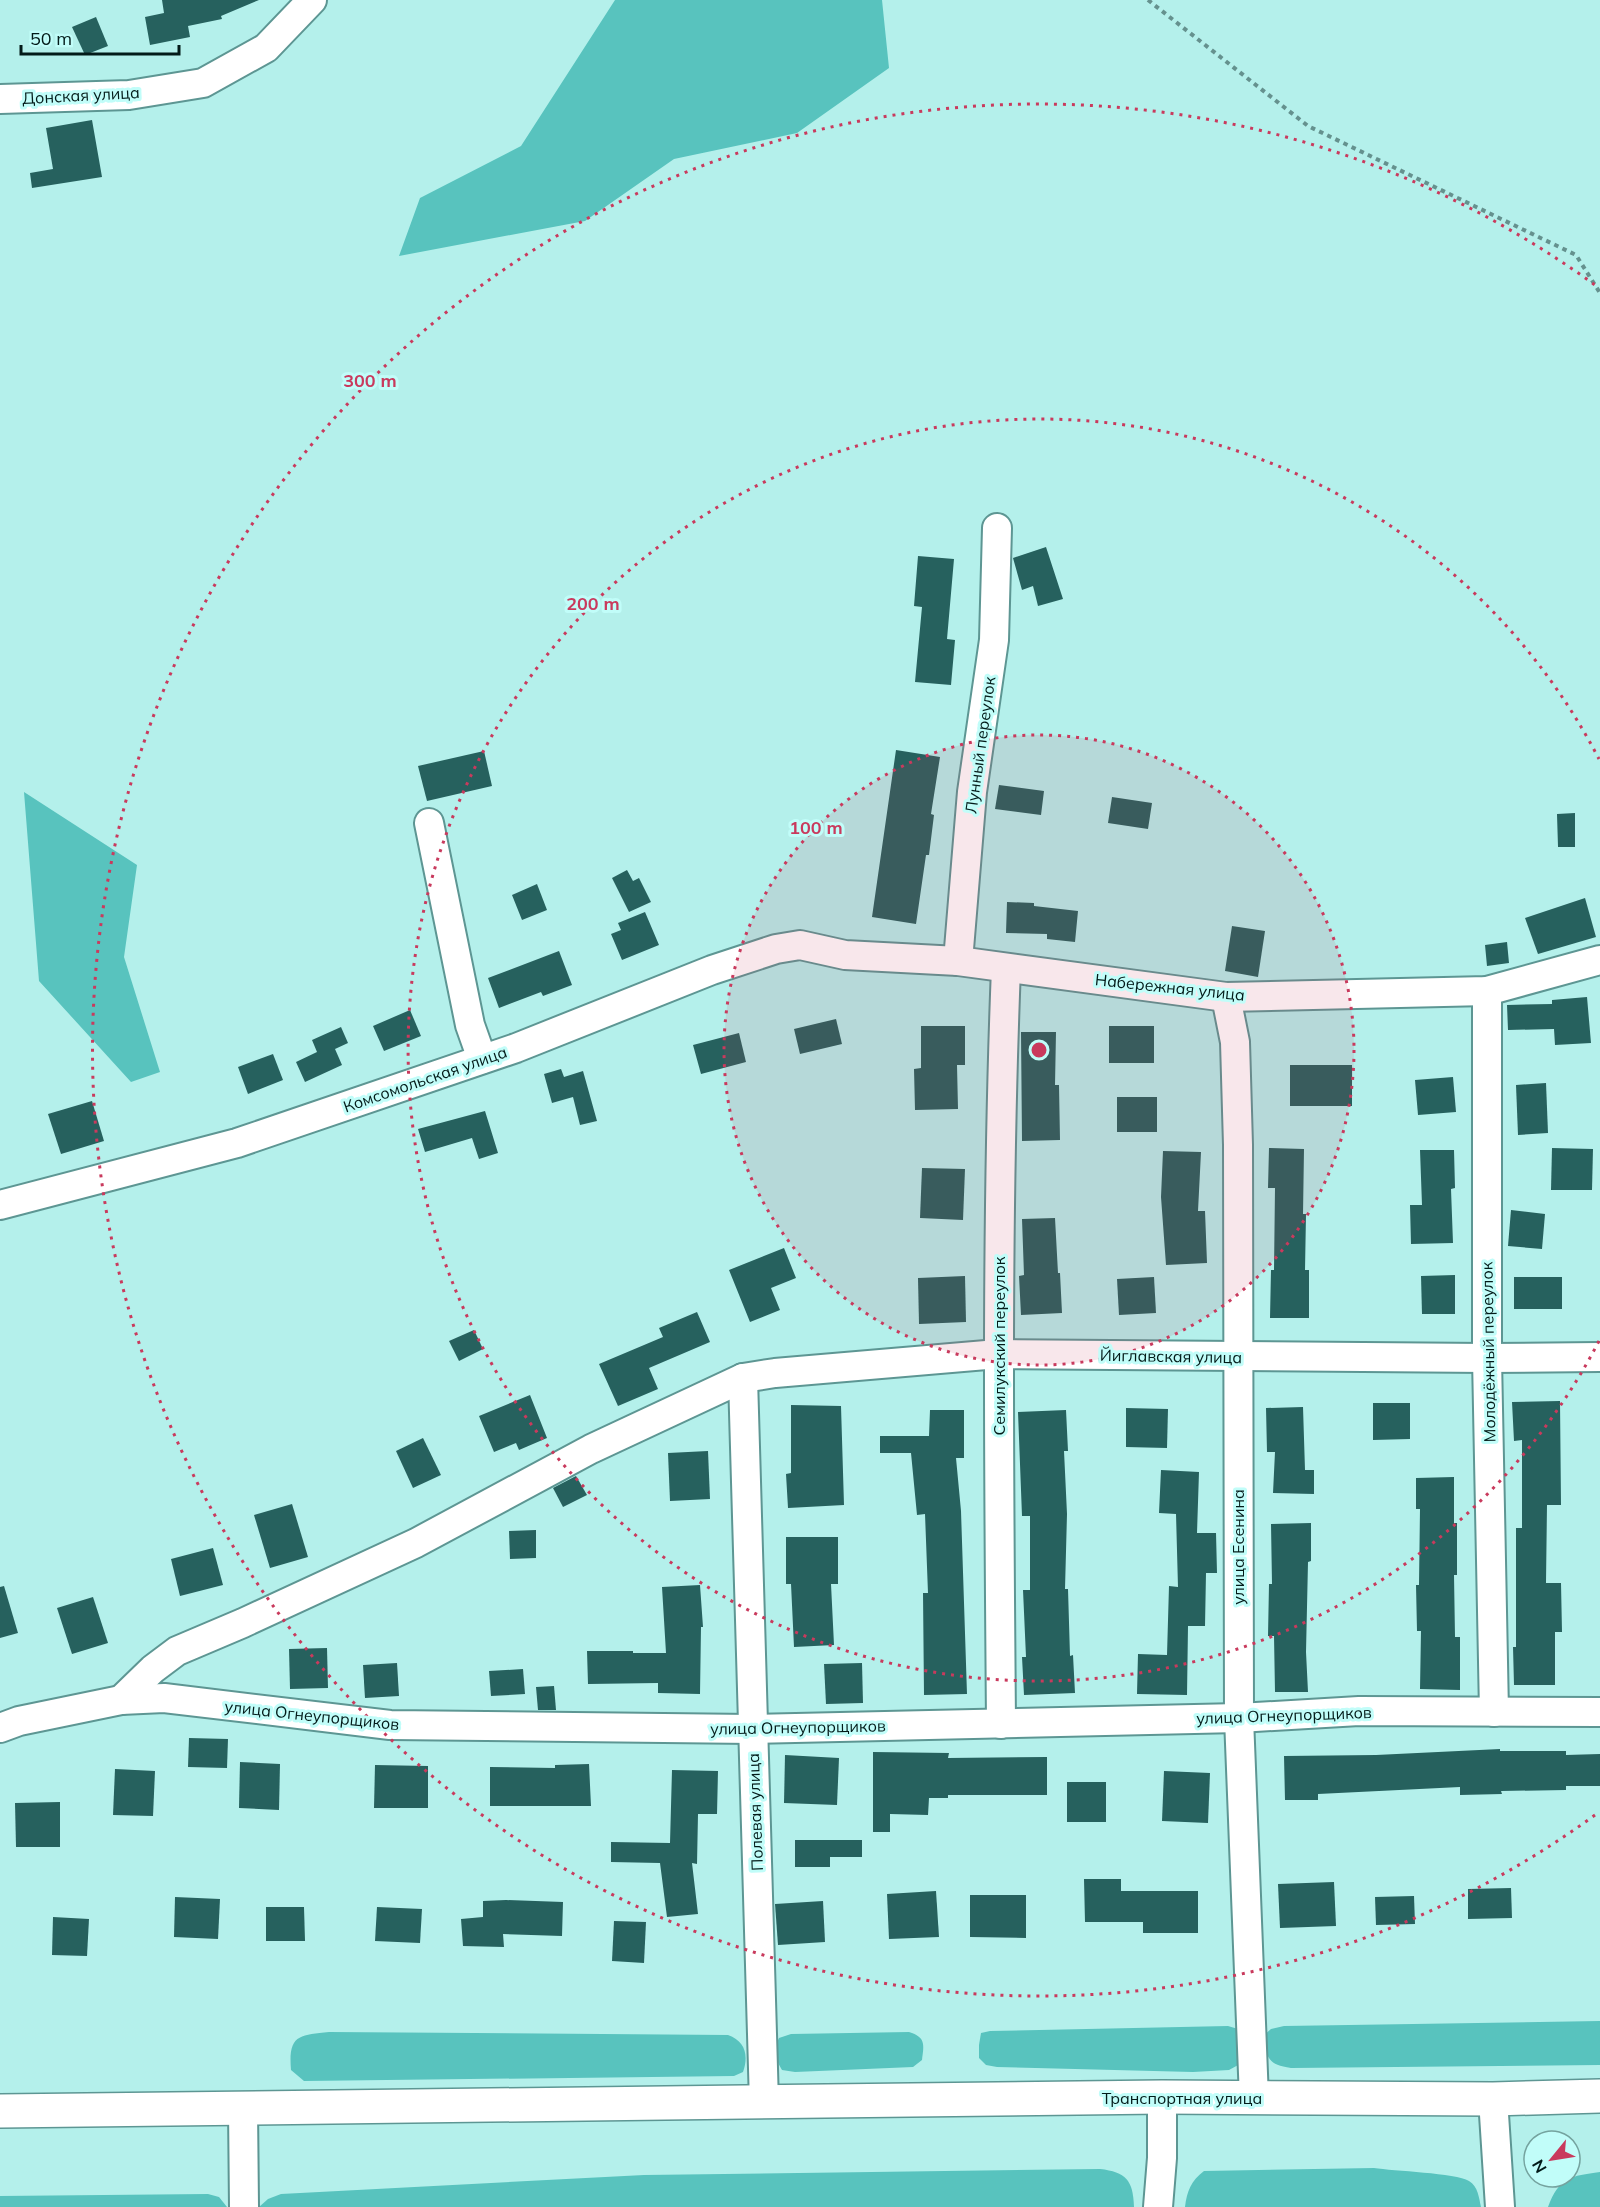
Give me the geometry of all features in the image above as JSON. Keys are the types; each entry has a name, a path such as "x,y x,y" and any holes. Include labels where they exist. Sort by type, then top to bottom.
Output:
{"main road":[{"name":"Транспортная улица","path":"0,2111 1162,2097 1493,2100 1600,2096"}],"street":[{"name":"Донская улица","path":"0,99 129,95 203,83 266,48 312,0"},
{"name":"Лунный переулок","path":"958,961 972,792 994,640 997,528"},
{"path":"429,823 470,1025 482,1059"},
{"name":"Комсомольская улица","path":"0,1205 237,1143 482,1059 712,970 776,949 800,945 845,955"},
{"name":"Набережная улица","path":"845,955 958,961 1226,997 1487,992 1600,960"},
{"name":"Семилукский переулок","path":"1001,1724 998,1354 1000,1115 1006,968"},
{"name":"Молодёжный переулок","path":"1487,992 1487,1358 1494,1712"},
{"name":"улица Есенина","path":"1226,997 1234,1042 1238,1144 1239,1718 1254,2099"},
{"name":"Йиглавская улица","path":"121,1700 177,1651 416,1544 591,1449 743,1378 998,1354 1237,1357 1600,1357"},
{"name":"Полевая улица","path":"743,1378 764,2103"},
{"name":"улица Огнеупорщиков","path":"0,1728 42,1716 121,1700 164,1698 390,1725 752,1729 1239,1718 1359,1711 1600,1712"},
{"path":"1158,2207 1162,2158 1162,2097"},
{"path":"1493,2100 1500,2207"},
{"path":"243,2108 244,2207"}],"path":[{"path":"1148,0 1308,126 1576,255 1600,293"}],"shaded area":[{"path":"615,0 882,0 889,68 797,133 674,159 585,221 399,256 420,198 521,146"},
{"path":"24,792 137,865 124,957 160,1072 131,1082 39,981"},
{"path":"1600,2021 1600,2065 1291,2068 1277,2064 1270,2059 1263,2036 1271,2029 1284,2026"},
{"path":"1228,2026 1238,2029 1240,2064 1229,2070 1193,2072 997,2067 986,2065 979,2058 981,2033 990,2031"},
{"path":"329,2032 728,2035 742,2045 746,2060 743,2072 734,2076 304,2081 291,2070 291,2050 294,2043 303,2036"},
{"path":"909,2032 918,2036 923,2042 922,2060 913,2067 795,2072 782,2070 776,2054 779,2038 791,2034"},
{"path":"1374,2168 1462,2178 1469,2181 1478,2192 1481,2207 1185,2207 1190,2187 1204,2171"},
{"path":"1100,2169 1116,2172 1126,2179 1132,2190 1134,2207 259,2207 268,2199 281,2194 644,2175"},
{"path":"1600,2172 1600,2207 1548,2207 1557,2189 1582,2189 1582,2175"},
{"path":"208,2194 219,2197 227,2207 0,2207 0,2196"}],"building":[{"path":"162,0 259,0 221,16 222,19 188,26 190,37 150,45 145,17 164,13"},
{"path":"96,17 108,46 85,55 72,27"},
{"path":"92,120 102,177 32,188 30,173 53,169 46,128"},
{"path":"1046,547 1063,599 1038,606 1033,586 1022,590 1013,558"},
{"path":"918,556 954,559 947,639 955,640 951,685 915,682 922,607 914,606"},
{"path":"896,750 940,757 931,814 934,815 929,855 926,855 916,924 872,917"},
{"path":"484,751 492,786 427,801 418,766"},
{"path":"999,785 1044,791 1041,815 995,809"},
{"path":"1112,797 1152,803 1148,829 1108,823"},
{"path":"1575,813 1575,847 1558,847 1557,814"},
{"path":"627,870 633,881 639,878 651,902 629,912 612,878"},
{"path":"537,884 547,910 522,920 512,895"},
{"path":"1585,898 1596,937 1538,954 1525,918"},
{"path":"1007,902 1034,903 1034,906 1078,911 1075,942 1047,939 1047,934 1006,933"},
{"path":"645,912 659,945 622,960 611,934 621,930 618,923"},
{"path":"1232,926 1265,931 1258,977 1225,971"},
{"path":"1507,942 1509,963 1487,966 1485,945"},
{"path":"559,951 572,985 543,996 541,992 499,1008 488,978"},
{"path":"1587,997 1591,1043 1555,1045 1554,1029 1508,1030 1507,1005 1552,1004 1552,1000"},
{"path":"410,1010 421,1036 384,1051 373,1026"},
{"path":"836,1019 842,1044 800,1054 794,1029"},
{"path":"921,1026 965,1026 965,1065 957,1065 958,1109 915,1110 914,1069 921,1068"},
{"path":"1109,1026 1154,1026 1154,1063 1109,1063"},
{"path":"341,1027 348,1043 335,1049 342,1065 305,1082 296,1062 317,1052 312,1040"},
{"path":"1021,1032 1056,1032 1055,1085 1059,1085 1060,1140 1022,1141"},
{"path":"739,1033 746,1062 701,1074 693,1045"},
{"path":"273,1054 283,1080 248,1094 238,1067"},
{"path":"1290,1065 1352,1065 1352,1106 1290,1106"},
{"path":"561,1069 564,1077 583,1071 597,1121 580,1125 573,1097 552,1103 544,1074"},
{"path":"1453,1077 1456,1112 1418,1115 1415,1080"},
{"path":"1546,1083 1548,1133 1518,1135 1516,1085"},
{"path":"1117,1097 1157,1097 1157,1132 1117,1132"},
{"path":"92,1101 104,1141 61,1154 48,1114"},
{"path":"485,1111 498,1153 479,1159 472,1138 425,1152 418,1129"},
{"path":"1269,1148 1304,1149 1303,1214 1306,1214 1305,1270 1309,1270 1309,1318 1270,1318 1271,1270 1274,1270 1275,1188 1268,1188"},
{"path":"1552,1148 1593,1149 1592,1190 1551,1190"},
{"path":"1420,1150 1454,1150 1455,1188 1451,1189 1453,1243 1411,1244 1410,1205 1422,1205"},
{"path":"1163,1151 1201,1152 1198,1211 1205,1211 1207,1263 1166,1265 1161,1197"},
{"path":"922,1168 965,1169 963,1220 920,1218"},
{"path":"1511,1210 1545,1214 1542,1249 1508,1246"},
{"path":"1055,1218 1062,1313 1021,1315 1019,1276 1024,1275 1022,1219"},
{"path":"784,1248 796,1278 771,1288 780,1310 750,1322 729,1270"},
{"path":"1455,1275 1455,1314 1422,1314 1421,1276"},
{"path":"965,1276 966,1322 919,1324 918,1278"},
{"path":"1154,1277 1156,1313 1119,1315 1117,1279"},
{"path":"1514,1277 1562,1277 1562,1309 1514,1309"},
{"path":"697,1312 710,1342 649,1368 658,1389 618,1406 599,1364 663,1337 659,1328"},
{"path":"474,1330 483,1349 459,1361 449,1341"},
{"path":"530,1395 547,1438 519,1450 516,1443 494,1452 479,1416"},
{"path":"1560,1401 1561,1505 1547,1505 1546,1583 1561,1583 1562,1632 1555,1632 1555,1685 1514,1685 1516,1528 1522,1528 1522,1440 1514,1441 1512,1402"},
{"path":"1373,1403 1410,1403 1410,1439 1373,1440"},
{"path":"791,1405 841,1406 844,1505 788,1508 786,1474 791,1473"},
{"path":"1303,1407 1305,1470 1314,1470 1314,1494 1273,1493 1275,1452 1267,1452 1266,1408"},
{"path":"1126,1408 1168,1409 1167,1448 1126,1447"},
{"path":"930,1410 964,1410 964,1458 956,1458 961,1511 967,1694 924,1695 923,1593 928,1593 925,1514 917,1515 911,1453 880,1453 880,1436 929,1436"},
{"path":"1066,1410 1068,1451 1064,1451 1067,1514 1065,1589 1068,1589 1070,1656 1073,1655 1075,1693 1024,1695 1022,1657 1026,1657 1023,1590 1030,1590 1030,1516 1022,1516 1018,1412"},
{"path":"423,1438 441,1475 413,1488 396,1451"},
{"path":"708,1451 710,1499 670,1501 668,1453"},
{"path":"1161,1470 1199,1472 1197,1533 1216,1533 1217,1573 1206,1573 1205,1626 1188,1626 1187,1695 1137,1694 1138,1654 1167,1655 1169,1586 1178,1587 1176,1514 1159,1513"},
{"path":"576,1476 587,1495 563,1507 553,1488"},
{"path":"1454,1477 1454,1523 1457,1523 1457,1575 1454,1575 1455,1637 1460,1637 1460,1690 1420,1689 1421,1631 1417,1631 1416,1585 1419,1585 1420,1509 1416,1509 1416,1478"},
{"path":"292,1504 308,1557 270,1568 254,1515"},
{"path":"1311,1523 1306,1652 1308,1692 1275,1692 1274,1636 1268,1636 1269,1584 1272,1584 1271,1524"},
{"path":"536,1530 536,1558 510,1559 509,1531"},
{"path":"786,1537 838,1537 838,1584 831,1584 834,1645 794,1647 791,1584 786,1584"},
{"path":"213,1548 223,1585 180,1596 171,1559"},
{"path":"700,1585 703,1627 701,1627 700,1694 658,1693 658,1683 588,1684 587,1651 666,1653 662,1587"},
{"path":"4,1586 18,1633 0,1638 0,1587"},
{"path":"93,1597 108,1643 72,1654 57,1608"},
{"path":"327,1648 328,1688 290,1689 289,1649"},
{"path":"397,1663 399,1696 365,1698 363,1665"},
{"path":"862,1663 863,1703 826,1704 824,1664"},
{"path":"523,1669 525,1694 491,1696 489,1671"},
{"path":"554,1686 556,1710 538,1710 536,1687"},
{"path":"189,1738 228,1739 227,1768 188,1767"},
{"path":"1500,1749 1500,1751 1566,1751 1566,1755 1600,1754 1600,1786 1566,1786 1566,1790 1501,1791 1502,1794 1460,1795 1460,1787 1318,1794 1318,1800 1285,1800 1284,1756 1376,1755"},
{"path":"873,1752 949,1753 948,1758 1047,1757 1047,1795 948,1795 948,1798 929,1798 928,1815 890,1814 890,1832 873,1832"},
{"path":"785,1755 839,1758 837,1805 784,1803"},
{"path":"240,1762 280,1764 279,1810 239,1808"},
{"path":"589,1764 591,1806 490,1806 490,1767 555,1768 555,1765"},
{"path":"375,1765 428,1766 428,1808 374,1808"},
{"path":"115,1769 155,1771 153,1816 113,1815"},
{"path":"672,1770 718,1771 717,1814 698,1814 697,1864 692,1863 698,1914 667,1917 660,1863 611,1862 611,1842 670,1843"},
{"path":"1164,1771 1210,1773 1208,1823 1162,1821"},
{"path":"1067,1782 1106,1782 1106,1822 1067,1822"},
{"path":"60,1802 60,1847 16,1847 15,1803"},
{"path":"795,1840 862,1840 862,1857 830,1857 830,1867 795,1867"},
{"path":"1084,1879 1121,1879 1121,1891 1198,1891 1198,1933 1143,1933 1143,1922 1085,1922"},
{"path":"1334,1882 1336,1926 1280,1928 1278,1884"},
{"path":"1511,1888 1512,1918 1468,1919 1468,1889"},
{"path":"936,1891 939,1937 889,1939 887,1894"},
{"path":"970,1895 1026,1895 1026,1938 970,1937"},
{"path":"1414,1896 1415,1924 1376,1925 1375,1897"},
{"path":"175,1897 220,1899 218,1939 174,1937"},
{"path":"483,1901 563,1902 562,1936 503,1934 504,1947 463,1946 461,1919 483,1917"},
{"path":"823,1901 825,1942 778,1945 775,1904"},
{"path":"266,1907 304,1907 305,1941 266,1941"},
{"path":"377,1907 422,1909 420,1943 375,1941"},
{"path":"53,1917 89,1919 87,1956 52,1955"},
{"path":"614,1921 646,1922 644,1963 612,1961"}]}
